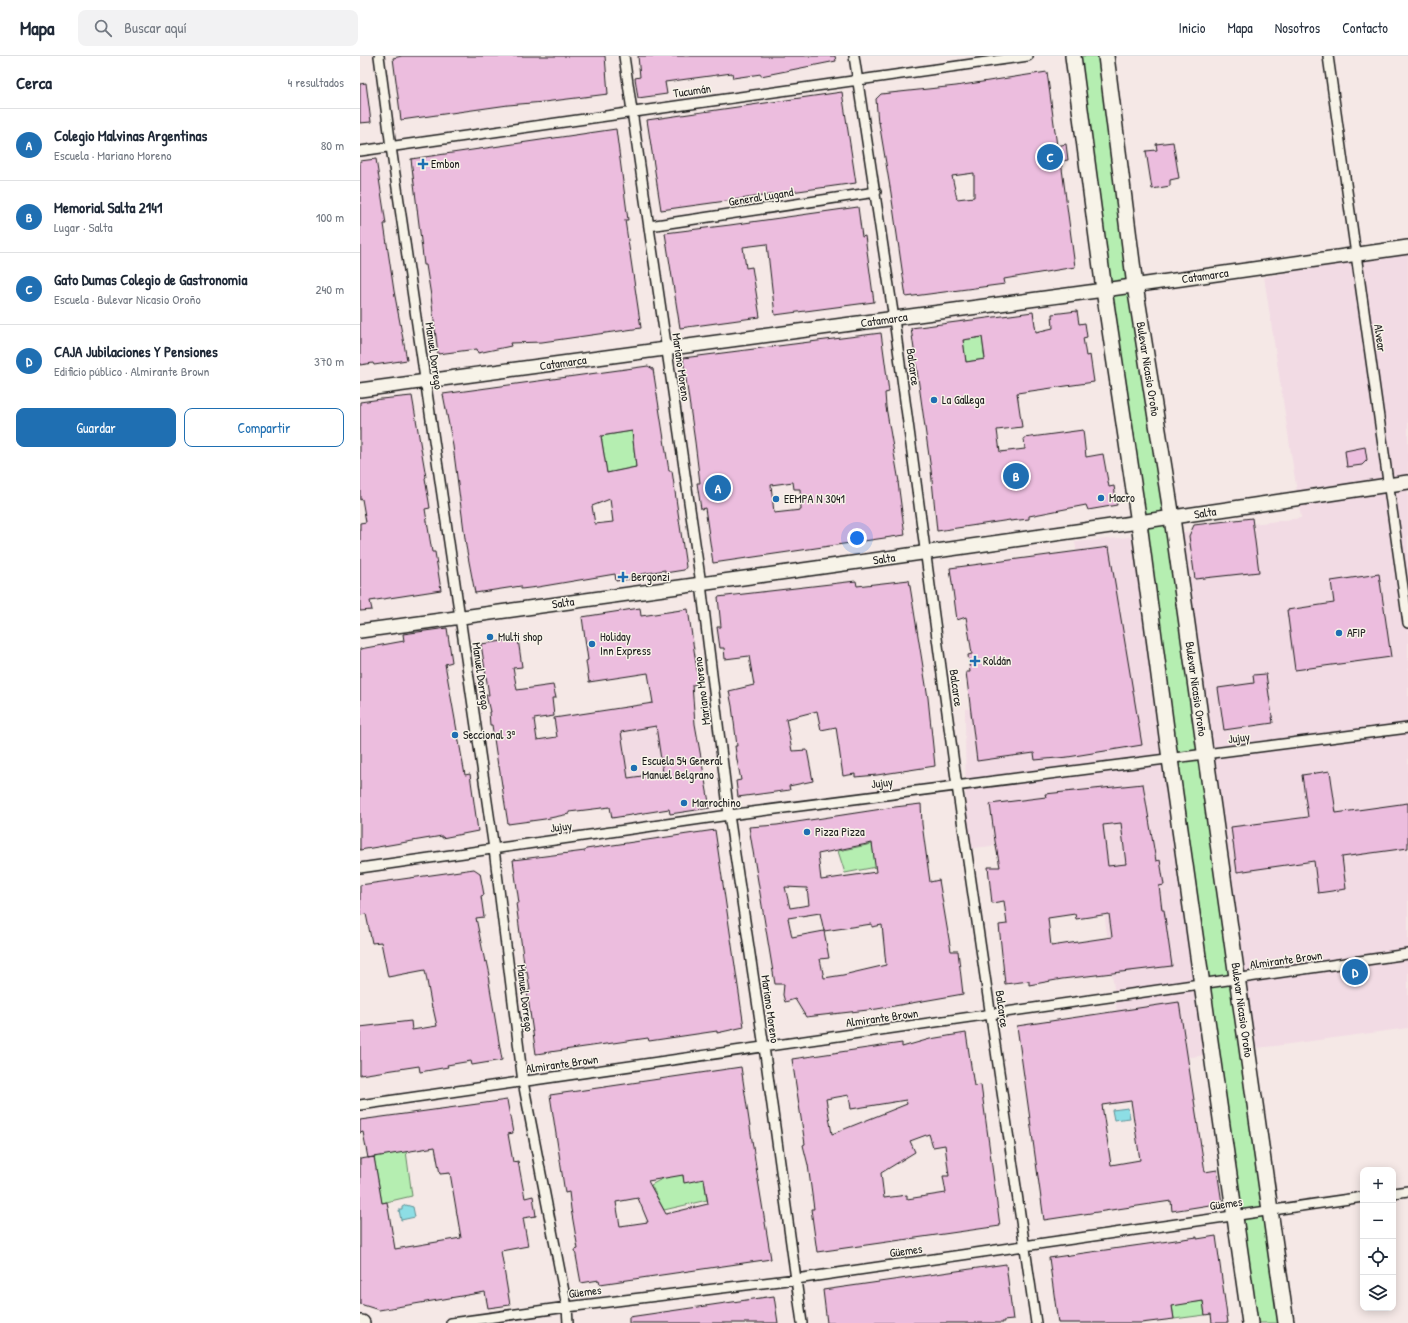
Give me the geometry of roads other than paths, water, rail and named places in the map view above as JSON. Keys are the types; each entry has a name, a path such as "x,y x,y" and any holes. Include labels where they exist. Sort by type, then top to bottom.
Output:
{"main road":[{"path":"1073,56 1104,290 1139,523 1170,759 1250,1323"},
{"name":"Bulevar Nicasio Oroño","path":"1106,56 1135,286 1172,518 1286,1323"},
{"name":"Catamarca","path":"360,390 1135,286 1408,247"},
{"name":"Salta","path":"360,631 1139,523 1408,482"}],"street":[{"name":"Manuel Dorrego","path":"379,56 494,849 523,1082 567,1306 568,1323"},
{"name":"Mariano Moreno","path":"624,56 701,584 729,815 764,1047 802,1323"},
{"name":"Balcarce","path":"854,56 876,192 957,786 1036,1323"},
{"name":"Tucumán","path":"360,151 1028,56"},
{"name":"Alvear","path":"1328,56 1408,623"},
{"name":"General Lugand","path":"649,226 876,192"},
{"name":"Jujuy","path":"360,868 729,815 1408,728"},
{"name":"Almirante Brown","path":"360,1105 1408,954"},
{"path":"1396,1193 1408,1191"},
{"name":"Güemes","path":"451,1323 567,1306 796,1278 1360,1197"}],"water":[{"path":"1128,1108 1130,1118 1114,1120 1112,1110"},
{"path":"406,1205 413,1207 415,1217 401,1220 399,1210 402,1210 402,1207"}],"place":[{"name":"Gato Dumas Colegio de Gastronomia","path":"1050,157"},
{"name":"Embon","path":"423,164"},
{"name":"La Gallega","path":"934,400"},
{"name":"Memorial Salta 2141","path":"1016,476"},
{"name":"Colegio Malvinas Argentinas","path":"718,488"},
{"name":"Macro","path":"1101,498"},
{"name":"EEMPA N 3041","path":"776,499"},
{"name":"Bergonzi","path":"623,577"},
{"name":"AFIP","path":"1339,633"},
{"name":"Multi shop","path":"490,637"},
{"name":"Holiday Inn Express","path":"592,644"},
{"name":"Roldán","path":"975,661"},
{"name":"Seccional 3ª","path":"455,735"},
{"name":"Escuela 54 General Manuel Belgrano","path":"634,768"},
{"name":"Marrochino","path":"684,803"},
{"name":"Pizza Pizza","path":"807,832"},
{"name":"CAJA Jubilaciones Y Pensiones","path":"1355,972"}]}
